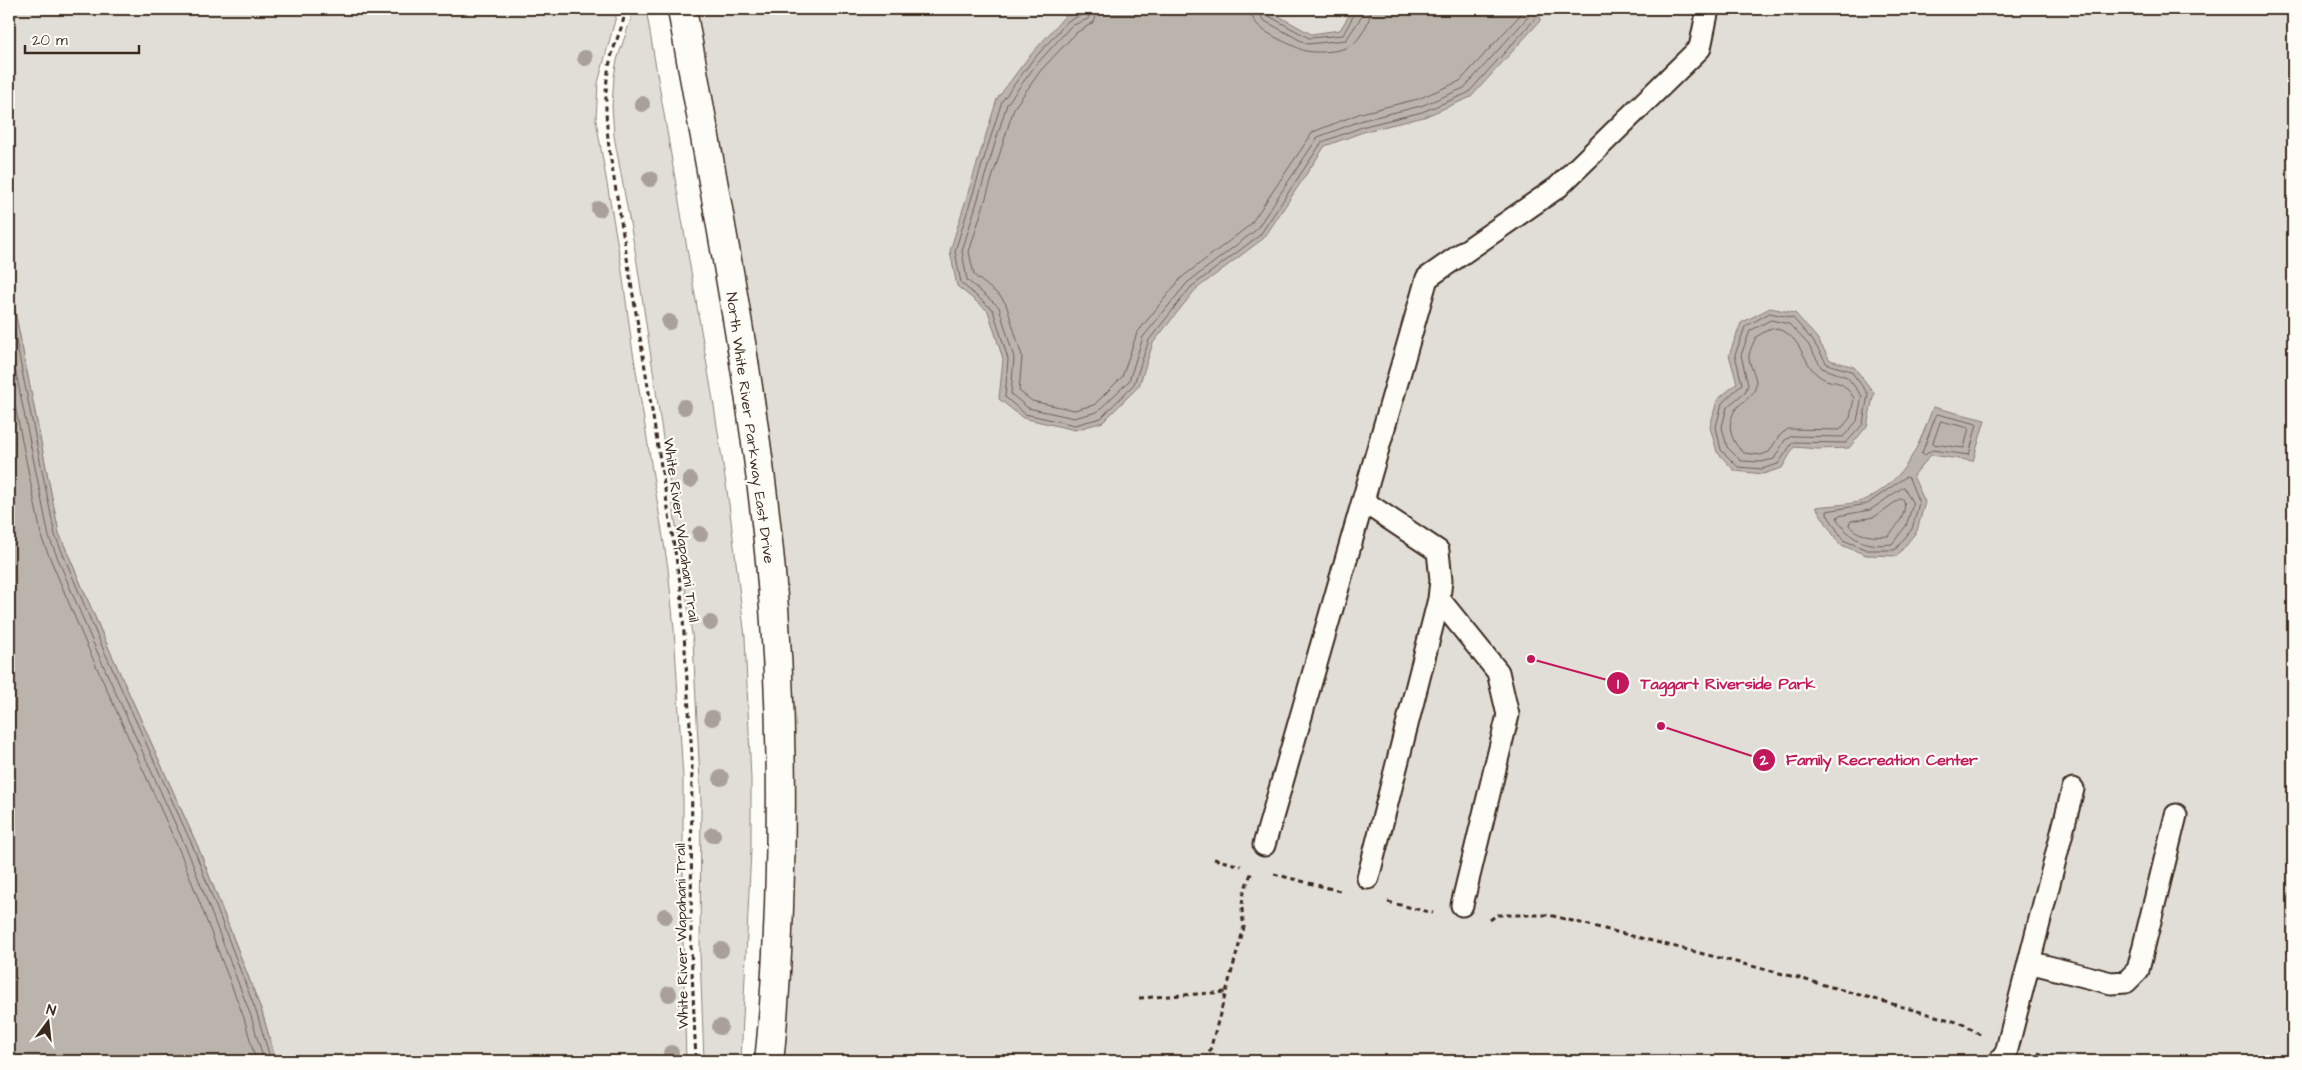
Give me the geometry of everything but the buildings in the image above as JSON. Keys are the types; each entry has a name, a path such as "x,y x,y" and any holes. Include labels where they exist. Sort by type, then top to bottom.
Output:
{"street":[{"name":"North White River Parkway East Drive","path":"682,9 750,403 771,570 777,660 781,818 777,956 769,1061"}],"lane":[{"path":"1264,845 1427,278 1558,187 1700,48 1708,9"},
{"path":"1362,501 1438,551 1441,580 1439,599 1368,878"},
{"path":"1439,599 1498,672 1508,715 1462,905"},
{"path":"2003,1057 2073,789"},
{"path":"2029,962 2112,983 2126,982 2138,970 2176,815"}],"path":[{"name":"White River Wapahani Trail","path":"624,9 624,18 610,59 605,107 611,158 682,597 692,756 692,948 696,1061"},
{"path":"1207,1061 1244,926 1241,910 1242,893 1264,845"},
{"path":"1214,859 1349,893"},
{"path":"1387,902 1435,914"},
{"path":"1483,926 1497,915 1549,915 1798,978 1964,1024 2003,1057 2037,1053 2061,1061"},
{"path":"1139,998 1226,992"}],"shaded area":[{"path":"9,9 618,9 598,83 596,120 621,264 632,346 668,568 674,629 683,778 683,938 686,1061 276,1061 262,1012 198,847 59,533 9,281"},
{"path":"634,9 646,9 714,406 729,504 745,637 751,780 751,849 741,1061 704,1061 700,955 701,801 693,641 636,256 614,136 612,106 617,60"},
{"path":"690,9 2293,9 2293,1061 760,1061 781,856 758,462"}],"water":[{"path":"1086,9 1266,9 1311,34 1340,30 1353,9 1540,9 1540,21 1471,97 1424,117 1366,131 1325,146 1264,238 1195,290 1153,343 1139,386 1103,422 1075,430 1023,418 999,399 1003,359 988,311 957,286 950,251 997,99 1027,59 1065,16"},
{"path":"9,281 59,533 198,847 262,1012 276,1061 9,1061"},
{"path":"1770,308 1795,313 1817,338 1830,360 1854,367 1874,393 1867,426 1849,448 1818,449 1794,447 1782,468 1763,474 1735,471 1717,452 1710,427 1717,400 1737,383 1729,355 1741,323"},
{"path":"1933,407 1985,420 1973,461 1931,455 1913,476 1925,502 1917,531 1897,556 1866,555 1839,544 1816,507 1862,501 1892,482 1916,448"}],"place":[{"name":"Taggart Riverside Park","path":"1531,659"},
{"name":"Family Recreation Center","path":"1661,726"}]}
